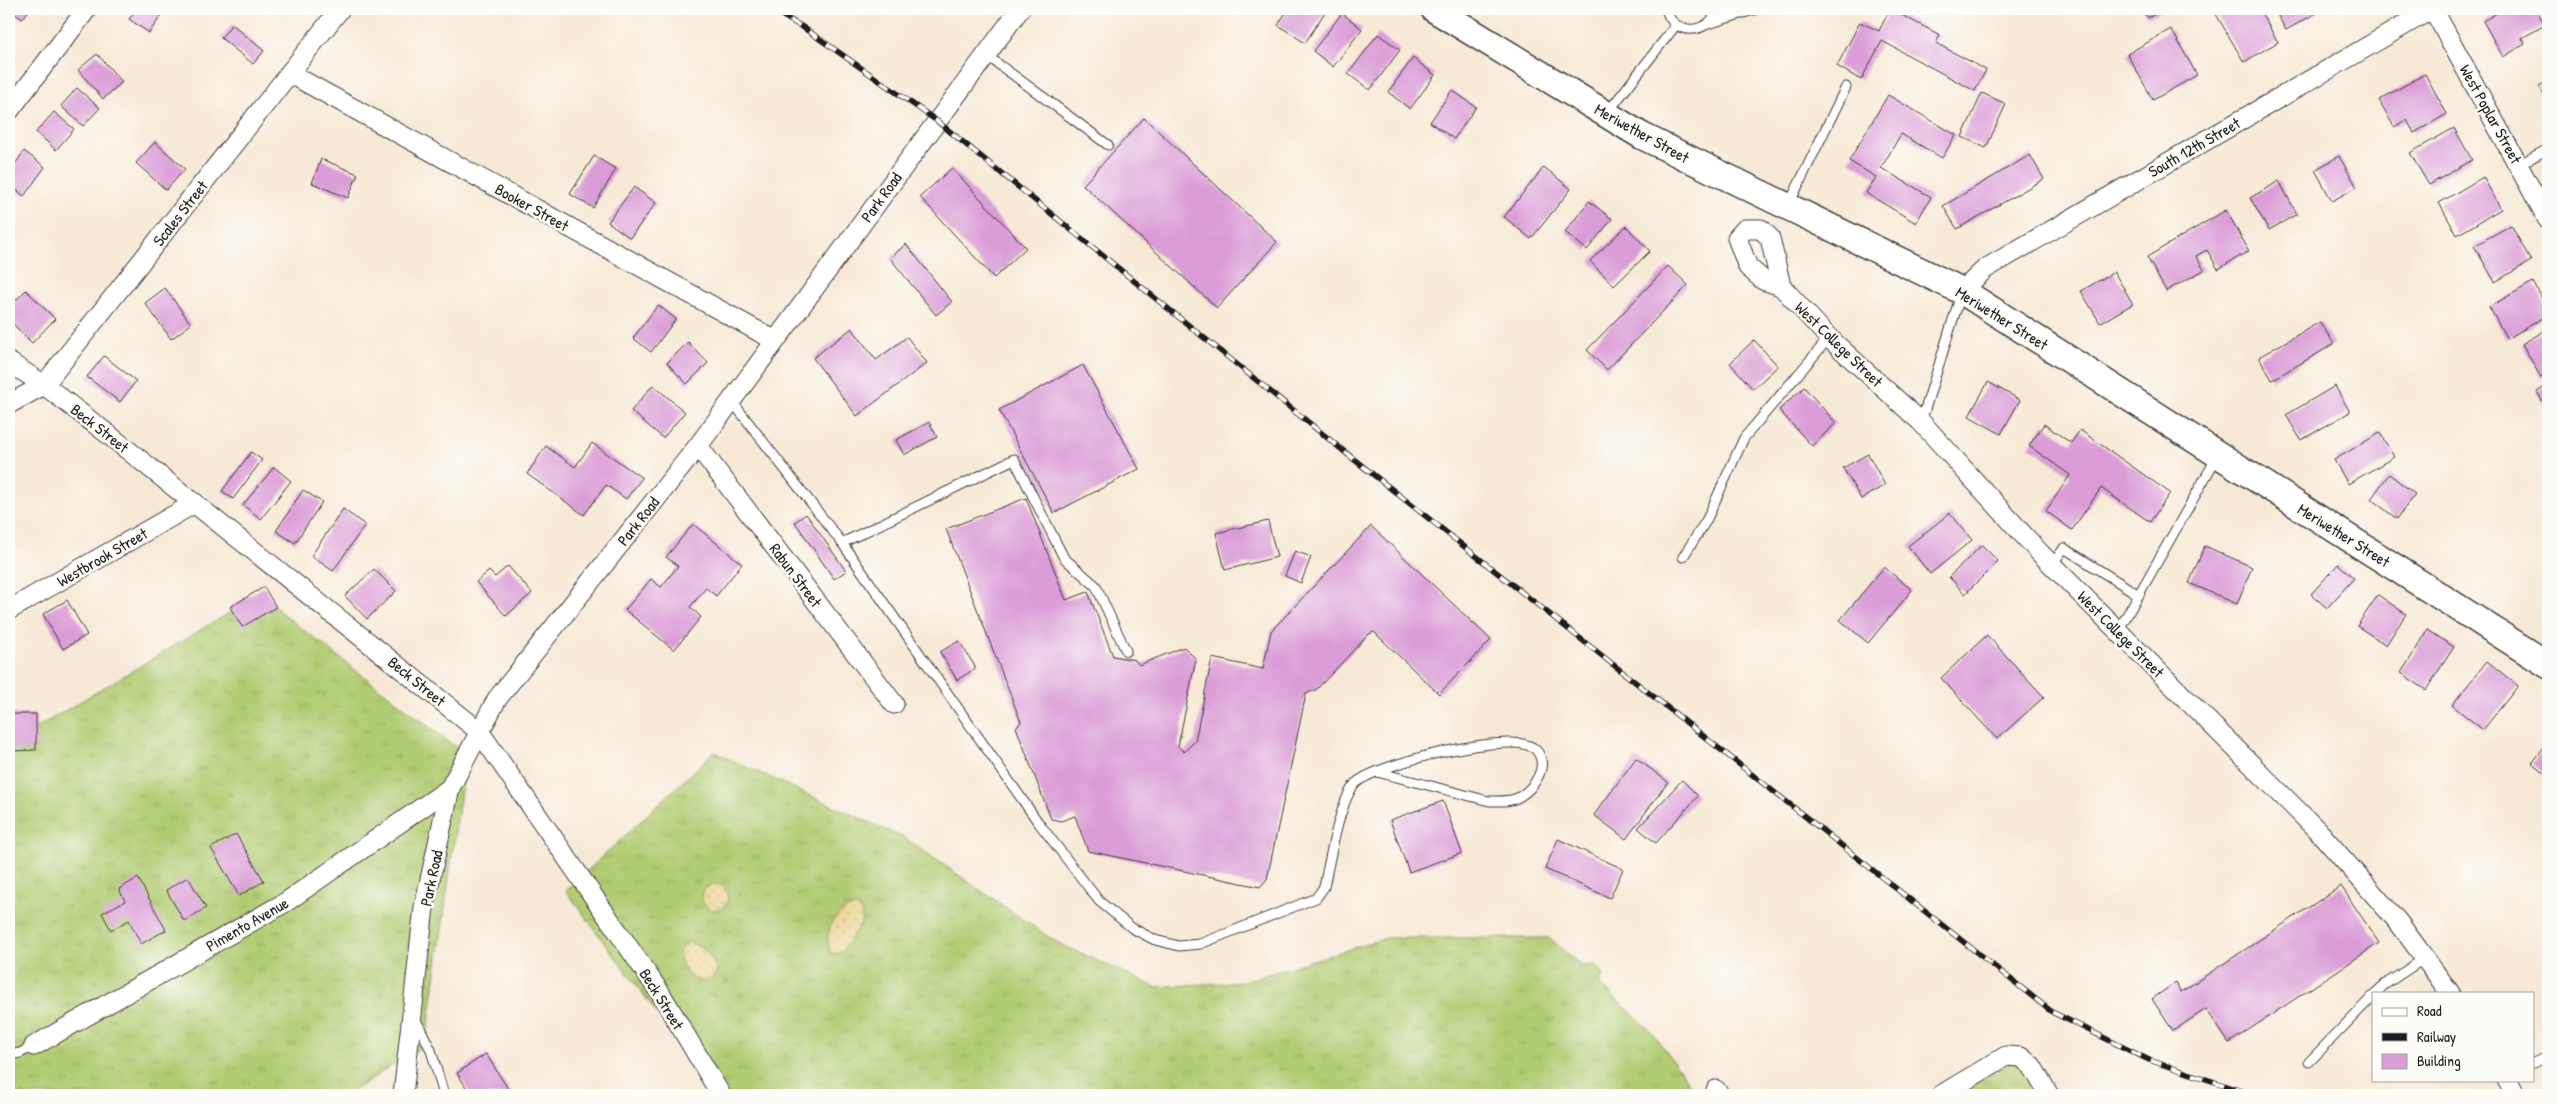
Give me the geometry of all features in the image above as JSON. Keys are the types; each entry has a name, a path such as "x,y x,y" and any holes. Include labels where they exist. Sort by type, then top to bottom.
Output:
{"street":[{"path":"9,111 87,9"},
{"name":"Scales Street","path":"9,404 44,385 340,9"},
{"name":"Park Road","path":"403,1095 424,907 450,788 497,699 698,446 774,340 1020,9"},
{"name":"Meriwether Street","path":"1434,9 1642,136 1962,291 2548,665"},
{"name":"West Poplar Street","path":"2432,9 2548,220"},
{"name":"South 12th Street","path":"1962,291 1985,269 2432,9"},
{"name":"Booker Street","path":"289,73 774,340"},
{"name":"West College Street","path":"1781,286 1829,338 1921,422 2052,565 2320,834 2399,923 2449,992"},
{"name":"Beck Street","path":"9,362 44,385 195,503 479,731 661,994 721,1095"},
{"name":"Rabun Street","path":"698,446 894,704"},
{"name":"Westbrook Street","path":"9,610 195,503"},
{"name":"Pimento Avenue","path":"34,1046 286,902 450,788"},
{"path":"1942,1095 2006,1056 2021,1056 2032,1066 2048,1095"},
{"path":"2508,1082 2516,1095"}],"lane":[{"path":"1666,9 1670,19 1676,25 1692,30 1750,10"},
{"path":"1708,24 1718,9"},
{"path":"1607,114 1676,25"},
{"path":"986,55 1108,145"},
{"path":"1788,207 1846,87"},
{"path":"2518,166 2548,149"},
{"path":"1921,422 1962,291"},
{"path":"1683,557 1706,521 1744,438 1829,338"},
{"path":"731,400 842,543 1038,822 1099,901 1132,928 1155,940 1178,946 1200,944 1316,898 1324,887 1346,800 1355,784 1377,772 1443,752 1490,742 1522,742 1536,750 1542,763 1540,774 1530,788 1518,798 1502,801 1489,801 1377,772"},
{"path":"2118,631 2218,455"},
{"path":"842,543 1014,458 1064,558 1096,586 1126,651"},
{"path":"2052,565 2064,548 2139,595"},
{"path":"2377,992 2384,985 2425,958"},
{"path":"2309,1062 2372,997"},
{"path":"412,1012 431,1050 444,1095"},
{"path":"9,1054 20,1053 34,1046"},
{"path":"2534,1063 2548,1056"}],"green space":[{"path":"263,593 279,611 466,755 426,1044 346,1095 9,1095 9,744"},
{"path":"714,752 906,839 1056,942 1155,987 1241,982 1386,938 1550,938 1581,966 1595,965 1603,974 1600,984 1651,1031 1698,1095 718,1095 566,891"},
{"path":"2022,1056 2044,1095 1955,1095"}],"sand":[{"path":"715,884 725,887 728,897 725,907 715,910 705,907 702,897 705,887"},
{"path":"852,907 859,908 862,913 861,924 841,953 831,954 828,939 831,926 839,915"},
{"path":"687,943 698,946 713,961 717,972 709,981 696,980 691,977 681,963 679,951"}],"building":[{"path":"9,9 30,9 22,19"},
{"path":"137,9 166,9 149,33 129,19"},
{"path":"1251,9 1264,9 1260,15"},
{"path":"1288,9 1327,9 1305,43 1278,25"},
{"path":"1890,9 1940,35 1936,43 1986,70 1975,91 1882,41 1861,80 1837,66 1860,22 1879,31"},
{"path":"2142,9 2163,9 2148,18"},
{"path":"2217,9 2259,9 2278,42 2244,62 2214,11"},
{"path":"2274,9 2319,9 2320,11 2286,30"},
{"path":"2504,9 2536,9 2545,25 2522,38 2525,44 2503,57 2483,21"},
{"path":"1342,13 1362,29 1333,67 1313,51"},
{"path":"232,24 264,51 253,64 221,38"},
{"path":"2171,29 2197,75 2153,100 2127,54"},
{"path":"1378,34 1400,50 1370,90 1348,74"},
{"path":"97,54 122,82 103,99 78,70"},
{"path":"1413,58 1435,75 1410,109 1388,92"},
{"path":"2425,74 2447,114 2414,133 2407,120 2394,127 2379,100"},
{"path":"2548,81 2548,102 2539,86"},
{"path":"77,88 100,108 83,126 61,106"},
{"path":"1452,90 1476,107 1454,139 1430,122"},
{"path":"1982,93 2006,104 1986,148 1962,137"},
{"path":"1888,95 1956,135 1942,158 1901,134 1881,168 1931,197 1916,223 1866,193 1876,177 1849,161"},
{"path":"54,112 74,129 56,150 36,132"},
{"path":"1144,118 1277,242 1217,308 1083,185"},
{"path":"2454,128 2472,160 2429,185 2410,153"},
{"path":"155,142 185,169 166,190 136,163"},
{"path":"24,151 45,167 24,196 9,184 9,173"},
{"path":"2030,155 2044,179 1957,229 1943,206"},
{"path":"594,156 616,169 593,208 570,194"},
{"path":"2339,156 2357,187 2332,201 2315,170"},
{"path":"321,159 358,174 348,198 312,183"},
{"path":"1544,167 1571,189 1531,239 1504,217"},
{"path":"952,168 1026,248 994,278 920,197"},
{"path":"2483,177 2501,209 2457,235 2439,203"},
{"path":"2279,181 2297,214 2269,230 2250,198"},
{"path":"634,187 656,203 630,238 608,222"},
{"path":"1589,201 1612,219 1587,250 1565,232"},
{"path":"9,209 15,214 9,222"},
{"path":"2226,210 2249,251 2218,269 2207,250 2196,256 2204,270 2166,291 2147,257"},
{"path":"2511,225 2531,261 2495,282 2474,246"},
{"path":"1626,226 1650,251 1614,286 1590,261"},
{"path":"906,244 952,302 936,315 890,258"},
{"path":"1668,266 1688,285 1607,370 1587,350"},
{"path":"2114,272 2133,304 2100,323 2081,291"},
{"path":"2533,282 2548,309 2548,315 2507,339 2489,307"},
{"path":"165,288 191,324 171,339 145,303"},
{"path":"26,290 55,319 32,343 9,320 9,307"},
{"path":"658,305 676,319 651,352 633,338"},
{"path":"2320,322 2334,344 2272,380 2259,357"},
{"path":"852,328 876,360 907,337 927,363 857,416 813,358"},
{"path":"2548,329 2548,374 2541,378 2522,344"},
{"path":"1754,340 1778,366 1753,389 1730,363"},
{"path":"688,342 708,363 687,384 667,363"},
{"path":"104,356 136,381 120,402 87,377"},
{"path":"1083,365 1139,469 1054,513 999,410"},
{"path":"1988,382 2020,400 2001,434 1969,416"},
{"path":"653,385 685,412 663,438 631,411"},
{"path":"2548,385 2548,410 2537,392"},
{"path":"2335,386 2350,412 2301,440 2286,415"},
{"path":"1804,387 1836,423 1812,446 1779,410"},
{"path":"929,422 937,437 904,455 896,440"},
{"path":"2044,424 2071,443 2080,430 2170,493 2150,522 2101,488 2072,530 2046,511 2070,475 2029,446"},
{"path":"2380,433 2394,457 2348,484 2334,460"},
{"path":"592,443 642,478 626,499 606,485 584,515 527,474 546,446 575,467"},
{"path":"251,452 262,460 233,499 222,491"},
{"path":"1868,454 1885,485 1861,499 1843,468"},
{"path":"274,467 291,481 261,519 243,505"},
{"path":"2389,474 2415,494 2397,519 2371,499"},
{"path":"303,490 322,502 295,543 276,531"},
{"path":"1026,498 1066,600 1088,592 1113,656 1135,660 1139,665 1184,647 1196,659 1178,746 1184,752 1195,741 1212,658 1263,669 1271,631 1371,526 1491,640 1439,694 1374,632 1369,634 1317,689 1306,694 1267,879 1260,887 1088,851 1075,816 1061,821 1051,819 1016,727 1021,722 946,529"},
{"path":"343,509 365,525 333,571 311,556"},
{"path":"1950,513 1972,540 1930,574 1908,546"},
{"path":"806,514 846,571 834,579 795,522"},
{"path":"1268,521 1277,557 1225,570 1216,533"},
{"path":"693,524 742,564 716,596 706,588 690,607 701,617 674,650 625,610 651,579 661,587 678,566 666,557"},
{"path":"1982,545 1998,561 1965,594 1949,577"},
{"path":"2205,546 2252,567 2237,604 2189,583"},
{"path":"1295,551 1311,557 1301,583 1285,576"},
{"path":"2338,564 2354,578 2327,608 2311,594"},
{"path":"508,566 532,593 506,616 476,582 489,571 495,577"},
{"path":"1884,567 1912,590 1868,643 1840,620"},
{"path":"374,569 396,591 367,619 345,596"},
{"path":"264,587 276,607 242,627 230,607"},
{"path":"2378,595 2406,614 2386,645 2357,626"},
{"path":"67,600 87,635 63,649 43,614"},
{"path":"2428,630 2454,647 2426,690 2401,673"},
{"path":"1987,635 2044,697 1997,739 1941,678"},
{"path":"959,641 976,668 957,680 940,652"},
{"path":"2487,661 2518,686 2483,730 2452,705"},
{"path":"9,714 36,714 36,750 9,751"},
{"path":"2548,743 2548,776 2532,763"},
{"path":"1636,758 1668,782 1626,839 1594,815"},
{"path":"1682,780 1698,796 1656,843 1638,828"},
{"path":"1443,801 1462,853 1409,872 1390,820"},
{"path":"236,834 264,881 239,896 211,848"},
{"path":"1558,839 1623,869 1610,898 1545,869"},
{"path":"188,877 206,908 184,921 166,890"},
{"path":"138,878 166,930 141,944 129,920 111,930 102,913 125,901 119,889"},
{"path":"2341,886 2379,943 2229,1043 2206,1009 2173,1031 2152,999 2175,983 2181,992"},
{"path":"486,1054 512,1095 471,1095 457,1073"}],"railway":[{"path":"771,9 804,28 937,121 1351,457 2052,1012 2149,1060 2254,1095"}]}
